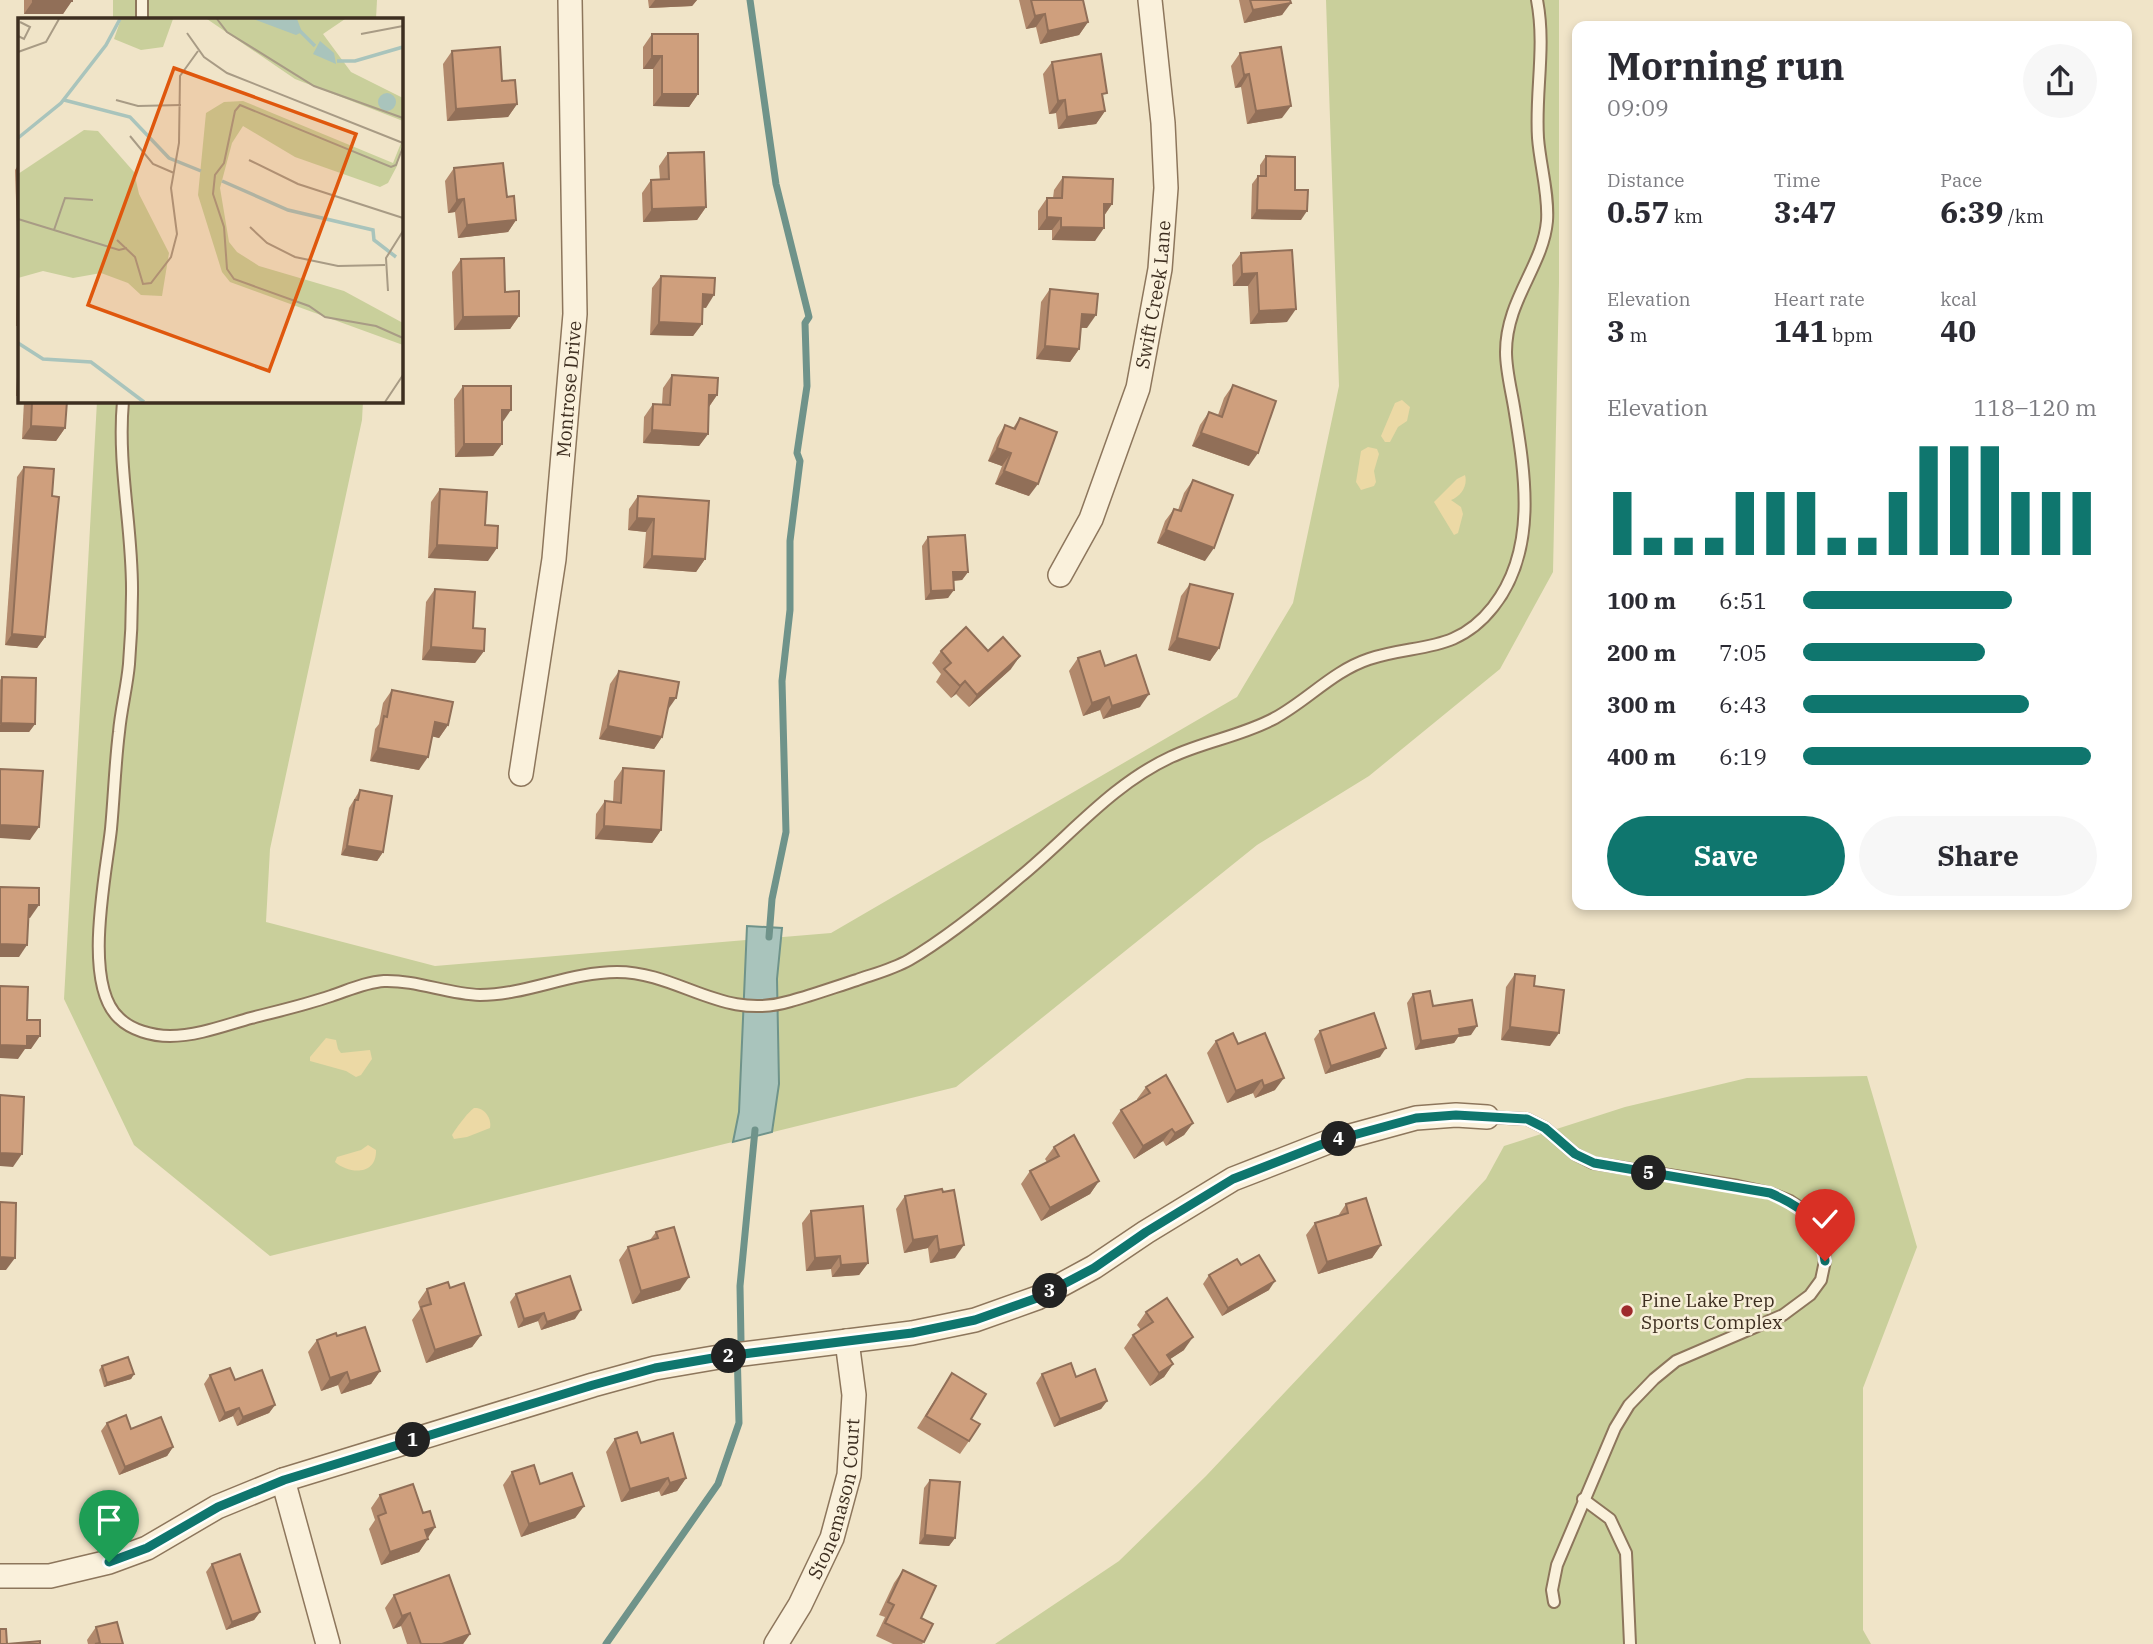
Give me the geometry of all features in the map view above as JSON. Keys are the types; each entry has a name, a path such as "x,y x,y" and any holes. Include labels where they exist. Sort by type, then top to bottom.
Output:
{"street":[{"name":"Montrose Drive","path":"522,774 554,559 575,314 570,0"},
{"name":"Swift Creek Lane","path":"1060,575 1091,519 1138,388 1160,269 1166,188 1163,123 1150,0"},
{"path":"0,1576 50,1576 109,1562 147,1548 218,1507 284,1480 655,1368 719,1357 912,1333 975,1320 1037,1298 1094,1268 1146,1232 1233,1179 1328,1142 1416,1118 1456,1115 1487,1117"},
{"name":"Stonemason Court","path":"776,1644 800,1605 832,1538 849,1475 854,1395 848,1341"},
{"path":"284,1480 328,1644"}],"lane":[{"path":"142,0 142,18"},
{"path":"123,402 120,433 122,478 132,583 129,669 120,720 99,942 100,980 109,1005 121,1021 143,1032 172,1036 209,1030 326,998 375,981 410,982 479,995 510,992 561,979 617,972 648,976 743,1007 780,1005 903,964 1023,876 1097,806 1131,779 1174,755 1246,732 1279,716 1342,671 1372,658 1428,648 1460,636 1488,615 1509,584 1520,551 1525,517 1524,470 1506,356 1509,322 1520,290 1541,246 1548,219 1538,136 1542,52 1537,0"},
{"path":"1487,1117 1527,1119 1545,1128 1575,1154 1594,1163 1770,1193 1790,1201 1808,1213 1816,1224 1823,1243 1825,1261 1821,1280 1810,1294 1783,1315 1676,1361 1629,1405 1615,1428 1583,1499 1557,1565 1552,1590 1554,1602"},
{"path":"1583,1499 1610,1519 1626,1553 1630,1644"}],"green space":[{"path":"113,0 377,0 376,18 113,18"},
{"path":"1326,0 1559,0 1559,283 1553,572 1500,669 1369,776 1257,845 956,1087 270,1256 134,1145 64,999 97,402 363,402 362,420 270,849 266,922 435,966 831,933 1237,697 1293,603 1339,386"},
{"name":"Pine Lake Prep Sports Complex","path":"1867,1076 1917,1247 1863,1388 1863,1630 1871,1644 995,1644 1119,1561 1206,1476 1486,1179 1504,1146 1625,1107 1747,1078"}],"sand":[{"path":"1402,400 1410,407 1407,421 1398,427 1390,442 1385,442 1381,436 1395,403"},
{"path":"1368,447 1377,449 1379,454 1374,471 1376,482 1374,486 1361,490 1356,482 1361,451"},
{"path":"1465,475 1463,490 1451,500 1461,507 1463,514 1458,533 1454,535 1434,502 1457,479"},
{"path":"326,1038 336,1040 341,1053 370,1050 372,1059 361,1075 356,1077 346,1071 310,1061 310,1057"},
{"path":"474,1108 481,1109 486,1114 490,1128 454,1139 452,1135"},
{"path":"368,1145 376,1150 372,1164 367,1168 355,1171 335,1162 337,1157 361,1150"}],"water":[{"path":"747,926 782,928 777,979 779,1084 772,1132 733,1142 739,1112"}],"building":[{"path":"72,0 72,1 33,1"},
{"path":"1031,0 1083,0 1088,22 1048,31 1045,14 1035,16"},
{"path":"1250,0 1290,0 1291,3 1253,10"},
{"path":"652,34 698,34 698,94 662,94 662,56 652,56"},
{"path":"500,47 502,81 515,80 517,104 456,109 452,51"},
{"path":"1281,47 1291,106 1256,111 1249,74 1244,75 1240,53"},
{"path":"1101,54 1107,93 1102,94 1105,111 1067,117 1065,100 1058,101 1052,62"},
{"path":"704,152 706,207 652,209 651,180 669,179 668,153"},
{"path":"1266,156 1295,157 1295,190 1308,190 1307,211 1257,210 1258,176 1266,176"},
{"path":"503,163 507,197 514,196 516,220 467,225 464,199 457,200 454,168"},
{"path":"1063,177 1113,179 1112,204 1104,204 1104,228 1061,227 1061,218 1047,217 1047,198 1062,198"},
{"path":"1292,250 1296,309 1259,311 1257,273 1242,274 1241,253"},
{"path":"504,258 505,292 519,291 519,316 463,317 461,259"},
{"path":"661,276 715,278 714,295 703,294 702,324 659,322"},
{"path":"1050,289 1098,294 1096,315 1082,314 1079,349 1045,346"},
{"path":"672,375 718,378 717,395 709,395 708,434 652,430 653,404 670,405"},
{"path":"1233,385 1276,401 1258,453 1201,433 1209,412 1222,417"},
{"path":"463,386 511,386 511,410 502,410 502,444 464,444"},
{"path":"32,402 67,402 65,428 31,426"},
{"path":"1020,418 1057,432 1038,484 1004,471 1011,453 997,448 1005,425 1015,429"},
{"path":"24,467 54,469 52,496 59,497 45,637 12,634"},
{"path":"1193,480 1233,495 1214,548 1166,530 1174,509 1181,511"},
{"path":"440,489 487,492 485,525 498,526 497,548 437,545"},
{"path":"638,496 709,501 705,559 652,556 654,519 637,518"},
{"path":"965,535 968,572 953,572 954,590 931,591 928,537"},
{"path":"1190,584 1233,594 1219,648 1177,638"},
{"path":"435,589 475,592 473,628 485,629 484,651 431,647"},
{"path":"966,627 988,651 1003,637 1020,656 977,695 965,681 960,686 944,669 951,663 941,651"},
{"path":"1100,651 1105,666 1136,655 1149,694 1112,706 1109,697 1092,703 1078,658"},
{"path":"619,671 679,682 676,698 670,698 662,737 608,726"},
{"path":"2,677 36,678 35,724 1,723"},
{"path":"392,690 453,702 448,725 435,722 428,757 378,748"},
{"path":"623,768 664,771 661,830 604,826 605,801 621,803"},
{"path":"0,769 43,771 39,827 0,825"},
{"path":"360,790 392,796 383,852 347,846 355,800 358,800"},
{"path":"0,887 39,888 39,905 29,905 27,945 0,944"},
{"path":"1515,974 1535,976 1534,986 1564,990 1559,1033 1510,1027"},
{"path":"0,986 28,987 27,1020 40,1020 40,1036 27,1036 27,1046 0,1045"},
{"path":"1430,991 1433,1006 1472,1000 1477,1026 1459,1029 1460,1035 1421,1041 1413,994"},
{"path":"1374,1013 1386,1048 1331,1066 1320,1031"},
{"path":"1233,1033 1238,1044 1265,1033 1284,1078 1264,1086 1262,1080 1236,1091 1216,1041"},
{"path":"1166,1075 1193,1123 1175,1133 1172,1129 1143,1146 1121,1110 1150,1093 1146,1087"},
{"path":"0,1095 24,1097 22,1154 0,1153"},
{"path":"1074,1135 1099,1181 1050,1208 1030,1171 1059,1156 1054,1147"},
{"path":"942,1189 943,1192 954,1190 964,1245 939,1250 937,1236 913,1240 905,1196"},
{"path":"1366,1198 1381,1245 1327,1262 1315,1223 1348,1213 1346,1204"},
{"path":"0,1202 16,1203 15,1258 0,1257"},
{"path":"863,1206 868,1263 841,1265 840,1256 815,1258 811,1211"},
{"path":"674,1227 689,1277 641,1291 628,1247 658,1238 656,1232"},
{"path":"1259,1255 1275,1281 1228,1308 1209,1275 1237,1259 1241,1265"},
{"path":"570,1276 581,1310 547,1322 544,1313 524,1319 516,1294"},
{"path":"448,1282 450,1288 464,1283 481,1335 435,1350 421,1307 431,1304 427,1289"},
{"path":"1167,1298 1193,1337 1167,1355 1173,1364 1159,1373 1133,1335 1153,1322 1146,1312"},
{"path":"365,1327 380,1371 350,1381 347,1372 330,1378 317,1340"},
{"path":"128,1357 134,1374 107,1383 102,1366"},
{"path":"1071,1363 1076,1377 1095,1369 1107,1401 1060,1419 1042,1374"},
{"path":"230,1368 235,1380 262,1370 275,1405 243,1417 239,1408 225,1413 210,1375"},
{"path":"952,1373 986,1394 971,1419 980,1424 969,1441 926,1416"},
{"path":"126,1415 131,1429 161,1417 173,1447 125,1467 107,1423"},
{"path":"637,1432 641,1443 673,1433 686,1478 670,1483 668,1478 630,1489 615,1439"},
{"path":"534,1465 540,1484 572,1473 584,1506 529,1524 512,1472"},
{"path":"930,1480 960,1482 955,1538 925,1535"},
{"path":"413,1484 423,1513 430,1511 435,1527 425,1530 428,1539 390,1552 378,1516 386,1513 380,1495"},
{"path":"240,1554 260,1612 232,1622 212,1564"},
{"path":"903,1570 936,1586 921,1618 933,1624 924,1642 885,1623 894,1605 888,1602"},
{"path":"449,1575 470,1634 442,1644 421,1644 410,1613 402,1616 394,1595"},
{"path":"117,1622 123,1644 95,1644 100,1643 96,1627"},
{"path":"0,1629 6,1629 7,1644 0,1644"},
{"path":"40,1641 40,1644 7,1644"}],"waterway":[{"path":"750,0 776,184 809,317 805,323 807,386 797,453 800,461 790,541 790,610 782,681 786,832 772,899 769,937"},
{"path":"606,1644 718,1484 739,1423 737,1347 741,1341 740,1286 755,1130"}],"place":[{"name":"Pine Lake Prep Sports Complex","path":"1627,1311"}],"route":[{"path":"109,1562 147,1548 218,1507 255,1490 593,1385 655,1368 719,1357 912,1333 975,1320 1037,1298 1094,1268 1146,1232 1233,1179 1328,1142 1416,1118 1456,1115 1527,1119 1545,1128 1575,1154 1594,1163 1770,1193 1790,1201 1808,1213 1816,1224 1823,1243 1825,1261"}]}
